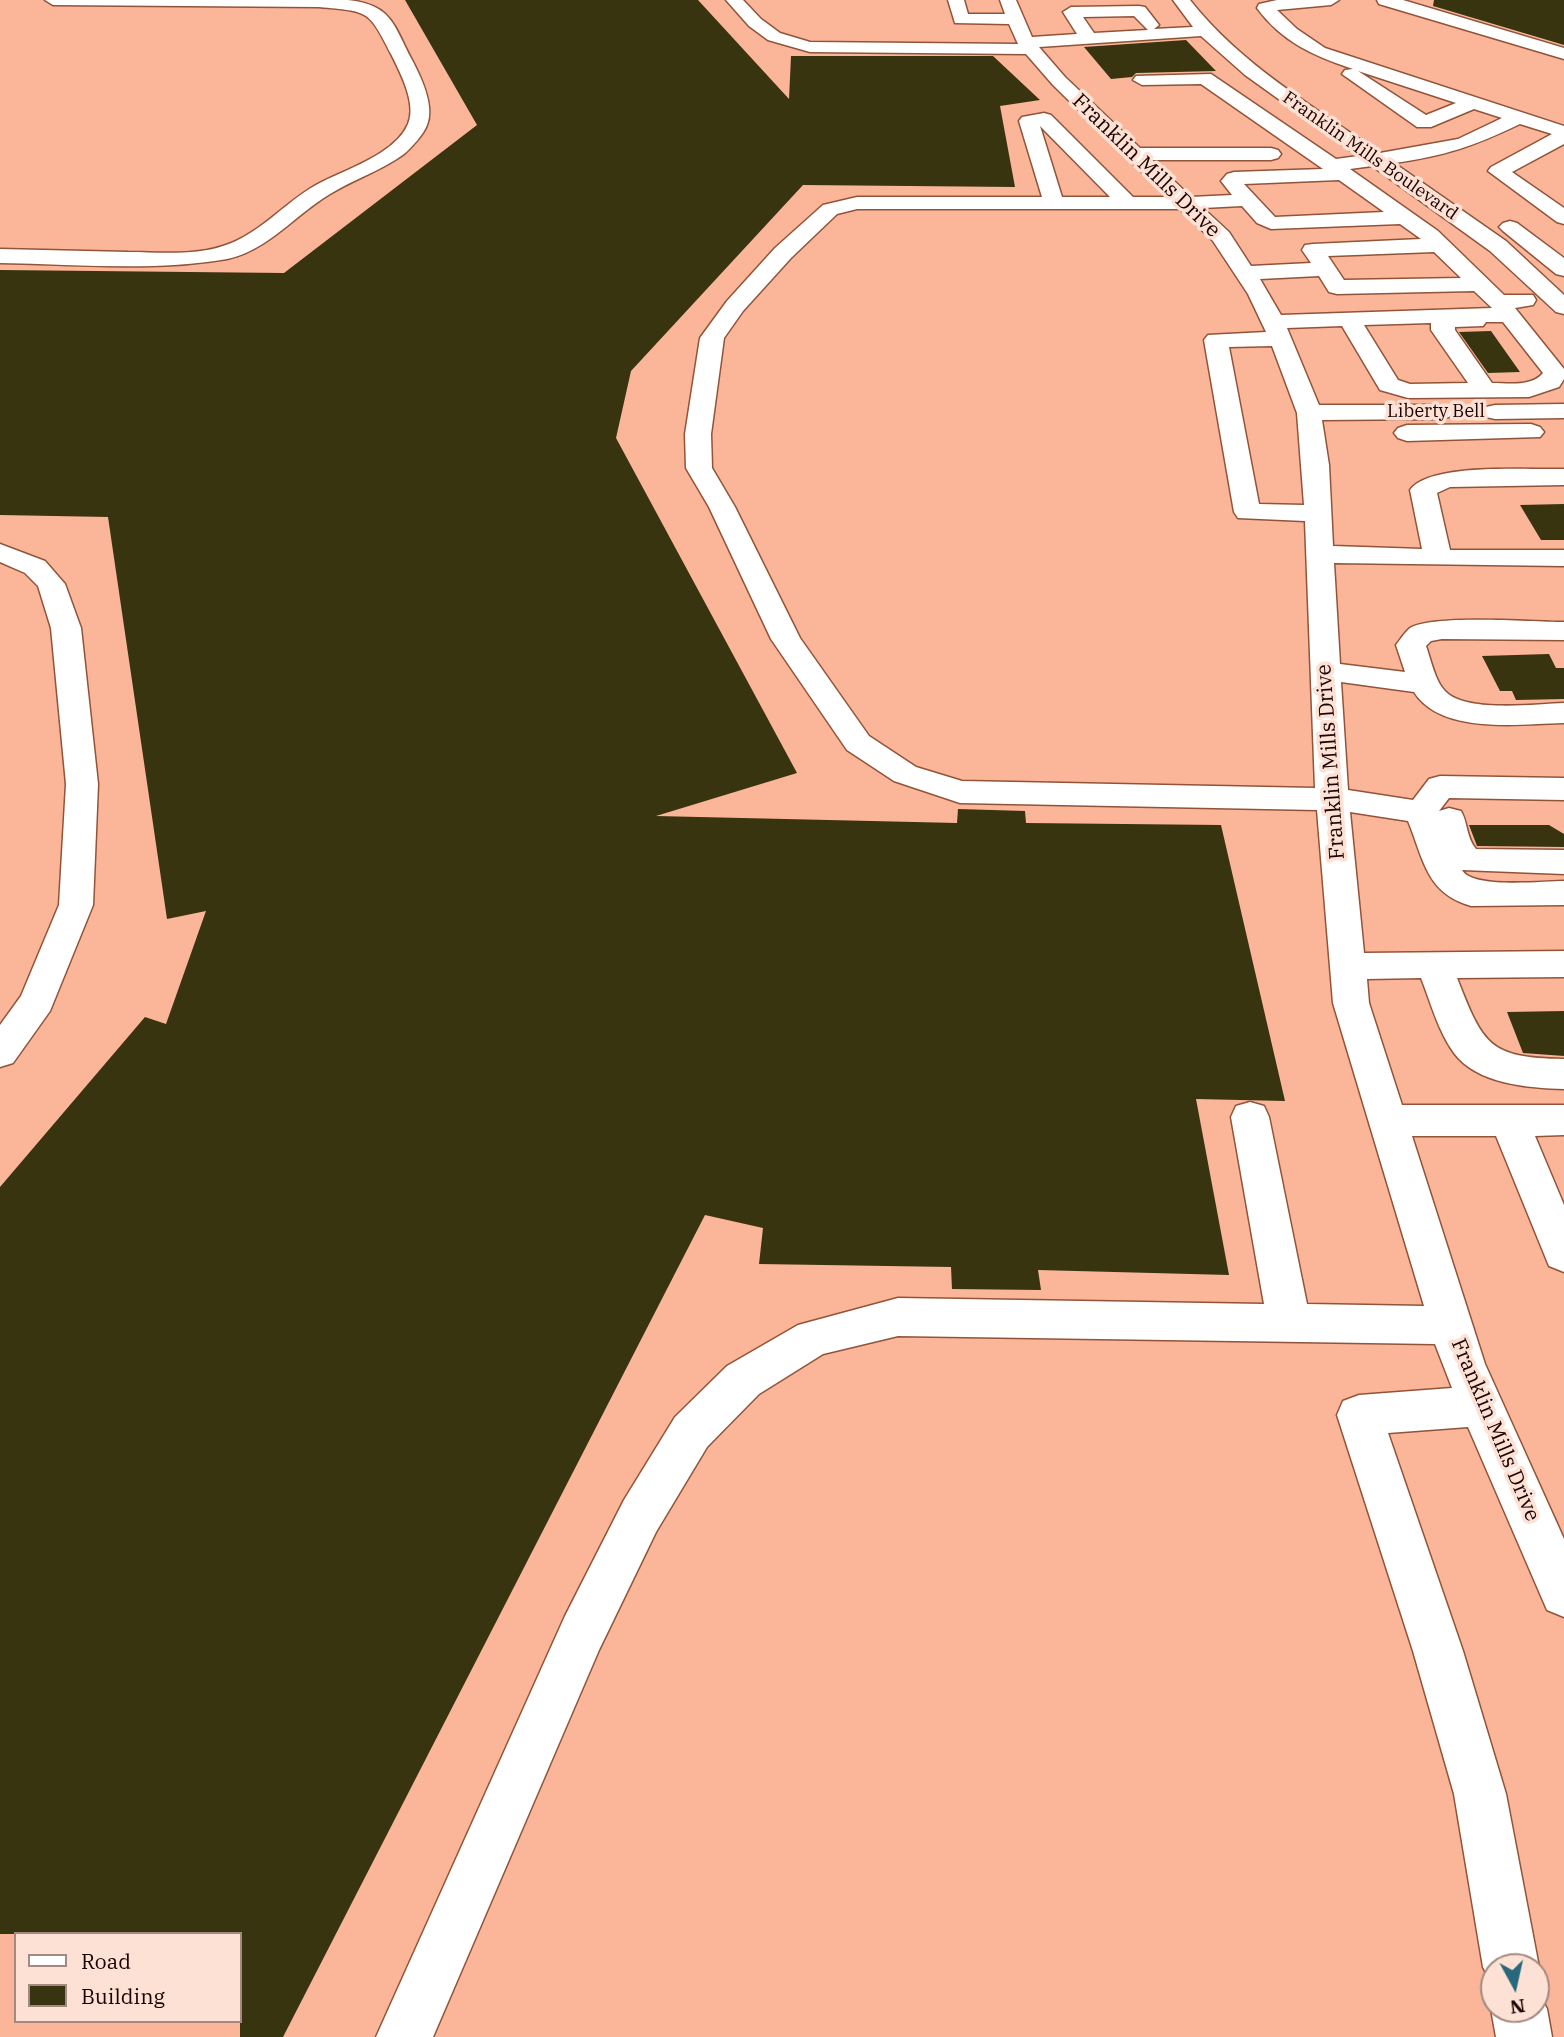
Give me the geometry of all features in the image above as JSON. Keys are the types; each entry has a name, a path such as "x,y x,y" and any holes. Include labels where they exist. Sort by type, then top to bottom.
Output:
{"street":[{"path":"0,256 178,259 228,253 269,229 322,190 382,160 400,147 418,125 420,105 407,68 380,16 366,7 320,1 53,0"},
{"path":"734,0 767,34 803,47 827,49 1028,46 1089,38 1205,31"},
{"path":"956,0 961,19 1016,19"},
{"name":"Franklin Mills Drive","path":"1009,0 1028,46 1059,81 1220,237 1259,293 1276,330 1310,424 1333,799 1351,1003 1463,1364 1564,1592"},
{"name":"Franklin Mills Boulevard","path":"1181,0 1205,31 1278,74 1377,159 1498,246 1559,302"},
{"path":"1331,0 1265,8 1291,33 1424,123 1474,102"},
{"path":"1385,0 1564,54"},
{"path":"1392,0 1416,0"},
{"path":"1089,38 1071,12 1139,11 1157,34"},
{"path":"1232,29 1257,50"},
{"path":"1320,52 1564,134"},
{"path":"1180,97 1225,91 1278,74"},
{"path":"1142,80 1205,78 1402,216 1435,241 1481,285 1504,309 1555,373 1550,382 1530,390 1408,391 1390,385 1349,319"},
{"path":"1402,216 1271,223 1264,219 1231,181 1234,178 1337,170 1377,159 1465,144 1520,117"},
{"path":"1054,203 1029,121 1044,119 1128,203"},
{"path":"1564,134 1498,172 1564,218"},
{"name":"Franklin Mills Boulevard","path":"1388,140 1432,170"},
{"path":"1136,154 1261,155 1310,151"},
{"path":"1250,177 1270,211 1278,216 1402,216"},
{"path":"1247,200 1187,203 857,203 830,209 783,253 735,306 712,338 698,434 699,468 722,507 786,639 858,743 905,774 960,792 1333,799 1420,813"},
{"path":"1494,215 1564,269"},
{"path":"1332,278 1313,250 1435,241 1476,231"},
{"path":"1245,273 1481,285"},
{"path":"1317,513 1248,512 1216,340 1349,319 1452,313 1481,316 1504,309 1559,302"},
{"path":"1415,317 1474,390"},
{"path":"1474,390 1443,330 1443,323 1454,320 1473,321 1493,323 1509,329 1550,382"},
{"name":"Liberty Bell","path":"1310,424 1564,411"},
{"name":"Liberty Bell","path":"1310,424 1564,432"},
{"path":"1438,558 1423,490 1445,478 1564,477"},
{"path":"0,552 36,567 51,584 66,628 82,784 76,905 37,1001 0,1053"},
{"path":"1318,554 1564,558"},
{"path":"1564,631 1442,630 1421,634 1411,645 1432,697 1447,708 1466,712 1564,713"},
{"path":"1325,671 1427,684"},
{"path":"1420,813 1440,787 1564,789"},
{"path":"1456,787 1448,824 1460,853 1467,860 1564,862"},
{"path":"1420,813 1450,881 1471,894 1564,893"},
{"path":"1348,966 1564,964"},
{"path":"1434,965 1467,1044 1487,1058 1517,1072 1564,1074"},
{"path":"1250,1117 1289,1323"},
{"path":"1509,1120 1554,1207 1564,1254"},
{"path":"1388,1121 1564,1120"},
{"path":"404,2037 582,1633 640,1516 691,1432 743,1380 813,1338 898,1317 1451,1325"},
{"path":"1482,1406 1359,1415 1438,1651 1480,1794 1508,1953"}],"building":[{"path":"405,0 698,0 789,99 791,56 993,56 1040,100 1000,106 1015,187 803,185 631,371 616,438 797,773 656,816 957,823 958,809 1025,811 1026,823 1221,825 1285,1101 1196,1099 1229,1275 1038,1270 1041,1290 952,1289 951,1267 759,1264 763,1228 705,1215 283,2037 240,2037 242,1932 0,1934 0,1187 145,1017 166,1024 206,911 167,919 108,517 0,515 0,270 284,273 477,125"},
{"path":"1434,0 1564,0 1564,45 1433,6"},
{"path":"1186,40 1216,71 1136,73 1132,77 1111,79 1084,47"},
{"path":"1491,331 1520,372 1488,373 1459,332"},
{"path":"1564,504 1564,540 1541,540 1520,505"},
{"path":"1549,654 1556,668 1564,668 1564,699 1516,700 1512,691 1500,691 1482,656"},
{"path":"1469,825 1549,825 1564,834 1564,847 1477,846"},
{"path":"1564,1011 1564,1056 1523,1053 1507,1012"}]}
